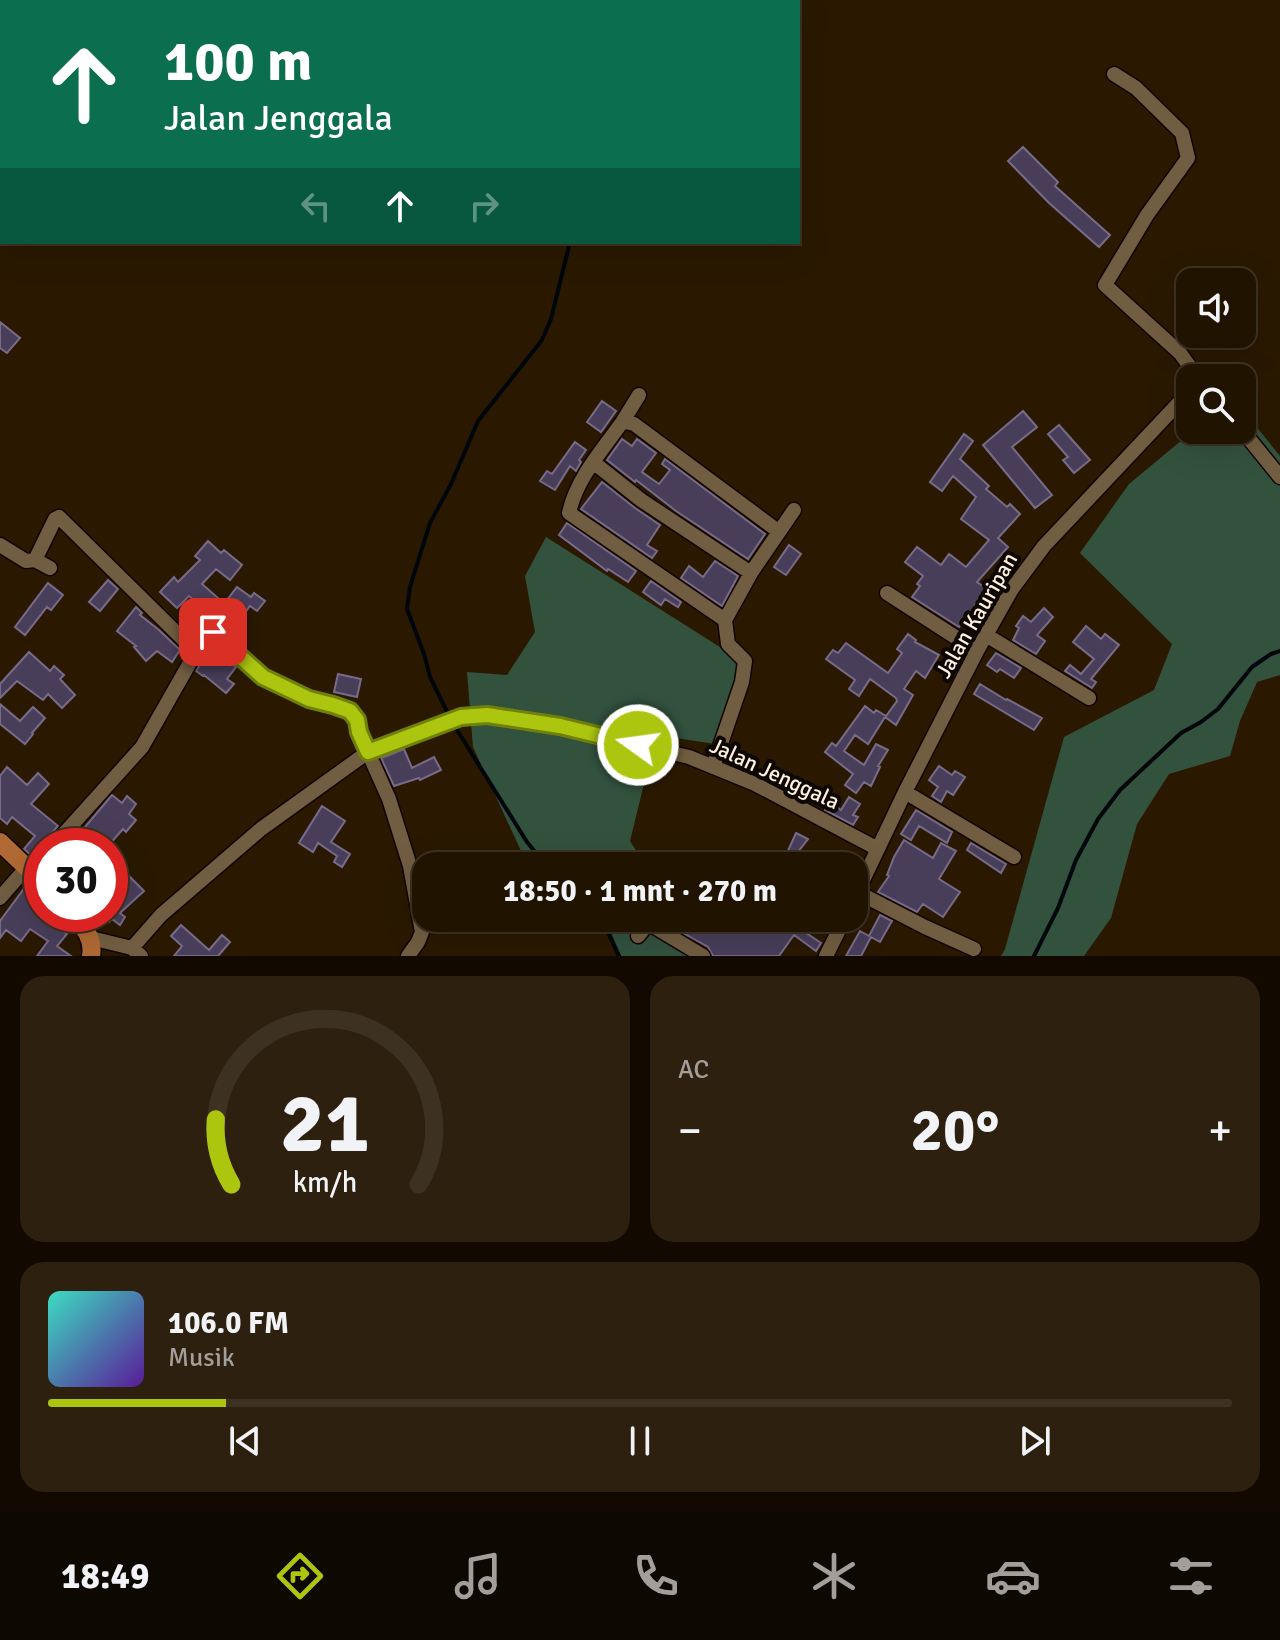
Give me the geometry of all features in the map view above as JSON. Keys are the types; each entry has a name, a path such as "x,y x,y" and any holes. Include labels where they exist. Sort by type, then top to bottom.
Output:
{"main road":[{"path":"0,842 24,861"}],"street":[{"path":"1114,74 1136,88 1182,133 1188,158 1147,215 1105,285 1180,353 1188,364"},
{"path":"639,395 593,462 572,498 569,513 725,620"},
{"name":"Jalan Kauripan","path":"868,870 977,651 1012,589 1044,546 1176,406"},
{"path":"623,421 634,424 778,531"},
{"path":"1253,444 1280,477"},
{"path":"593,462 641,500 751,573"},
{"path":"713,767 742,682 745,661 728,644 725,620 751,573 794,510"},
{"path":"35,560 55,519 59,517 196,652"},
{"path":"0,545 26,561 35,560 50,568"},
{"path":"887,593 977,651"},
{"path":"69,828 142,747 196,652 213,632 263,677 309,699 350,711 357,720 359,732 389,799 410,866 422,932 408,956"},
{"path":"986,635 1089,698"},
{"name":"Jalan Jenggala","path":"368,752 461,717 487,715 560,726 689,757 755,784 878,849"},
{"path":"92,949 136,952 161,915 261,829 368,752"},
{"path":"905,792 1014,857"},
{"path":"0,898 24,880"},
{"path":"868,901 974,949"},
{"path":"638,936 647,925 653,926 703,956"},
{"path":"826,956 838,932"}],"green space":[{"path":"1256,426 1280,456 1280,675 1257,682 1240,721 1230,756 1169,774 1137,824 1111,918 1084,956 1001,956 1064,737 1154,690 1172,644 1080,553 1129,484 1177,444 1256,444"},
{"path":"546,537 742,661 715,744 656,735 630,841 637,852 521,852 473,747 467,672 507,675 535,632 525,576"},
{"path":"611,932 686,932 701,956 621,956"}],"building":[{"path":"1023,147 1058,182 1055,186 1110,235 1099,247 1008,161"},
{"path":"0,322 20,338 7,353 0,348"},
{"path":"602,401 616,411 601,432 587,422"},
{"path":"1023,411 1037,427 1012,447 1052,495 1035,508 983,445"},
{"path":"1059,425 1090,460 1074,473 1063,460 1068,457 1048,434"},
{"path":"964,434 973,441 960,459 989,486 986,489 1020,514 998,538 1008,547 977,582 987,589 959,627 912,597 923,576 905,562 917,547 941,565 949,554 966,567 989,540 961,519 976,497 953,476 942,491 930,482"},
{"path":"622,439 632,446 637,439 656,453 642,472 659,484 670,470 662,464 665,459 765,534 748,559 607,460"},
{"path":"575,442 586,450 576,471 570,466 555,490 540,481 547,471 552,474"},
{"path":"602,482 660,525 647,545 657,551 652,558 581,509"},
{"path":"567,523 636,571 628,582 607,571 559,535"},
{"path":"208,541 242,565 230,580 216,569 202,584 218,598 207,611 189,596 177,608 160,592 174,577 178,582 200,560 195,556"},
{"path":"789,545 801,554 786,575 774,567"},
{"path":"715,561 738,576 722,606 681,578 689,566 703,577"},
{"path":"108,580 118,589 100,611 89,602"},
{"path":"651,581 681,602 678,607 665,599 661,605 643,592"},
{"path":"48,583 63,595 51,610 47,607 25,635 15,627"},
{"path":"237,587 251,597 254,593 265,601 257,611 250,606 238,622 231,617 234,611 224,604"},
{"path":"136,607 142,613 140,615 180,650 172,662 157,651 146,661 136,646 117,631"},
{"path":"1044,608 1053,617 1037,635 1045,641 1036,654 1013,640 1019,628 1016,626 1023,616 1031,622"},
{"path":"1086,626 1101,639 1105,634 1119,645 1091,679 1096,682 1092,688 1065,671 1070,665 1081,674 1094,659 1073,642"},
{"path":"908,634 915,642 939,655 925,678 916,671 904,689 913,695 896,725 885,717 868,744 855,735 844,751 864,765 876,744 888,750 871,786 864,782 856,793 845,785 853,774 825,752 832,743 836,746 865,706 874,713 876,710 886,716 897,701 870,679 859,696 849,689 855,680 826,659 833,650 838,653 846,643 888,673 902,653 897,649"},
{"path":"214,646 236,667 227,679 234,684 226,693 196,671"},
{"path":"29,652 50,671 54,666 64,675 60,679 75,695 62,708 48,694 43,700 17,681 0,698 0,684"},
{"path":"996,653 1021,668 1014,678 987,665"},
{"path":"338,674 361,679 357,697 334,692"},
{"path":"980,684 1042,718 1034,730 974,694"},
{"path":"0,704 20,721 33,707 45,718 25,744 0,724"},
{"path":"404,749 412,768 434,757 441,770 420,780 394,786 381,758"},
{"path":"939,766 952,775 955,771 965,777 953,795 947,791 941,802 932,796 938,787 929,780"},
{"path":"7,767 27,785 38,773 49,784 31,804 58,826 25,828 12,817 7,824 0,818 0,776"},
{"path":"112,795 122,803 127,796 136,804 129,814 136,820 128,830 84,828"},
{"path":"849,797 860,804 853,815 858,817 853,825 825,810 830,802 841,810"},
{"path":"322,806 345,821 331,842 350,854 342,867 334,862 337,856 318,843 313,852 299,843"},
{"path":"916,810 952,832 947,843 919,826 911,840 901,834"},
{"path":"796,833 808,839 798,852 787,852"},
{"path":"904,840 933,858 941,843 956,851 939,879 960,892 943,917 923,904 917,912 878,892 889,876 894,857"},
{"path":"971,843 1006,864 1001,873 967,850"},
{"path":"128,875 144,891 128,906"},
{"path":"24,889 24,932 28,932 21,941 6,930 0,938 0,921"},
{"path":"880,915 892,921 880,942 871,937 861,956 846,956 859,932 869,936"},
{"path":"181,925 209,950 222,935 230,942 218,956 174,956 182,946 171,936"},
{"path":"34,932 64,932 67,934 57,946 71,956 37,956 48,941"},
{"path":"805,932 821,943 816,951 794,935 779,956 713,956 708,947 683,933"}],"waterway":[{"path":"535,852 452,722 430,677 407,609 410,587 430,523 478,421 542,340 551,319 570,244"},
{"path":"1034,956 1058,908 1076,860 1098,819 1120,790 1181,733 1218,709 1252,667 1280,651"},
{"path":"608,932 619,956"}],"route":[{"path":"213,632 263,677 309,699 350,711 357,720 368,752 438,724 461,717 487,715 560,726 638,745"}]}
